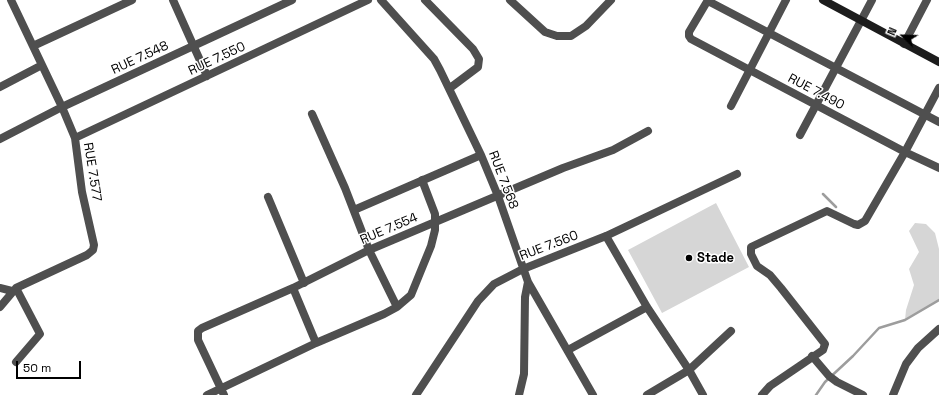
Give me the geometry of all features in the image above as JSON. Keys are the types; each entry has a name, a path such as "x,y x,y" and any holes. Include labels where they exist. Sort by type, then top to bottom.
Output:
{"main road":[{"path":"823,0 939,62"}],"street":[{"name":"RUE 7.577","path":"0,307 14,290 87,255 93,250 94,245 82,192 75,138 62,107 11,0"},
{"path":"33,46 132,0"},
{"path":"173,0 208,76"},
{"name":"RUE 7.548","path":"0,139 62,107 292,0"},
{"name":"RUE 7.550","path":"75,138 368,0"},
{"name":"RUE 7.568","path":"381,0 434,59 450,88 482,155 498,196 528,282 525,297 524,374 519,395"},
{"path":"425,0 473,49 479,59 478,67 450,88"},
{"path":"510,0 545,32 557,36 571,36 586,26 610,0"},
{"path":"708,0 939,122"},
{"name":"RUE 7.490","path":"708,0 689,32 691,39 816,106 939,168"},
{"path":"731,106 786,0"},
{"path":"800,135 872,0"},
{"path":"904,44 927,0"},
{"path":"0,87 42,65"},
{"path":"762,395 770,386 812,356 823,350 825,344 781,288 757,266 751,254 752,247 827,211 854,224 858,225 865,221 905,152 939,88"},
{"path":"312,114 354,210 369,250 397,307"},
{"name":"RUE 7.554","path":"222,391 198,340 198,331 202,328 304,283 369,250 613,150 648,131"},
{"path":"354,210 482,155"},
{"name":"RUE 7.560","path":"416,395 478,301 494,284 523,268 606,236 737,174"},
{"path":"206,395 222,391 316,343 397,307 411,295 431,246 435,223 434,214 422,180"},
{"path":"268,197 304,283"},
{"path":"606,236 703,395"},
{"path":"528,282 593,395"},
{"path":"0,288 14,290 40,334 16,362"},
{"path":"293,288 316,343"},
{"path":"568,350 648,307"},
{"path":"893,395 906,364 939,329"},
{"path":"647,395 689,370 731,331"},
{"path":"812,356 828,376 863,395"}],"shaded area":[{"name":"Stade","path":"716,203 749,267 662,313 628,250"},
{"path":"915,223 926,224 935,233 939,249 939,300 905,320 906,310 914,285 909,269 919,252 909,231"}],"waterway":[{"path":"823,194 836,207"},
{"path":"816,395 825,382 853,356 879,328 905,320 939,300"}],"place":[{"name":"Stade","path":"689,258"}]}
